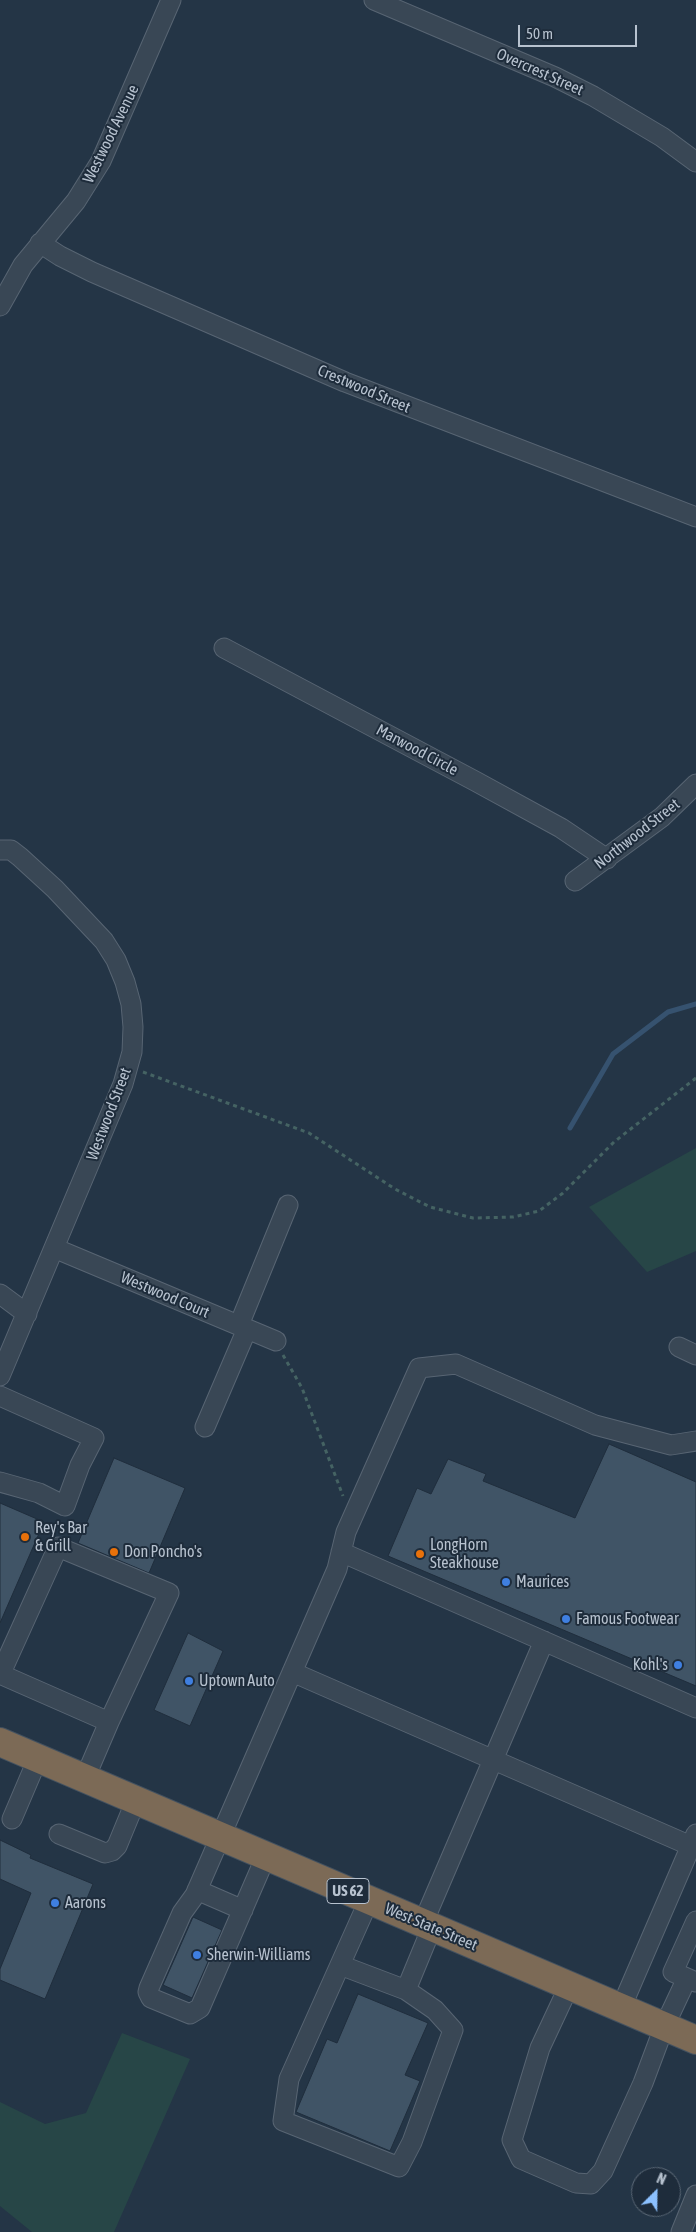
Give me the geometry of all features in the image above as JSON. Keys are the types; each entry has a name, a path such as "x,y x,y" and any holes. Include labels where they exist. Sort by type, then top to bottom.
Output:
{"highway":[{"name":"West State Street","path":"0,1742 696,2040"}],"street":[{"name":"Westwood Avenue","path":"0,306 23,265 76,201 101,161 171,0"},
{"name":"Overcrest Street","path":"374,0 554,77 593,96 662,137 696,162"},
{"name":"Crestwood Street","path":"40,243 60,256 92,272 345,382 696,517"},
{"name":"Marwood Circle","path":"224,648 492,790 560,828 607,859"},
{"name":"Northwood Street","path":"576,881 662,817 696,784"},
{"name":"Westwood Street","path":"0,1376 123,1084 132,1052 131,1004 116,960 104,941 89,923 5,850"},
{"path":"205,1427 288,1205"},
{"name":"Westwood Court","path":"54,1248 276,1341"},
{"path":"0,1294 27,1314"},
{"path":"678,1347 696,1355"},
{"path":"266,1856 200,2008 190,2014 151,1998 148,1992 149,1988 182,1913 197,1890 338,1569 346,1532 419,1368 456,1364 595,1425 671,1445 696,1441"},
{"path":"0,1396 94,1438 80,1465 65,1506 40,1493 0,1482"},
{"path":"85,1778 169,1593 58,1547 0,1674 109,1722"},
{"path":"341,1552 696,1708"},
{"path":"406,1990 428,1925 494,1759 544,1641"},
{"path":"292,1672 494,1759 693,1840 621,2008"},
{"path":"12,1819 38,1758"},
{"path":"59,1834 105,1853 112,1851 117,1846 136,1800"},
{"path":"197,1890 243,1910"},
{"path":"340,1965 406,1990 435,2010 453,2030 412,2142 399,2167 284,2121 290,2079 340,1965 369,1900"},
{"path":"569,1986 540,2048 512,2140 521,2159 576,2183 591,2184 603,2171 643,2083 664,2027 691,1980 673,1972 696,1921"},
{"path":"680,2232 696,2195"}],"path":[{"path":"128,1066 309,1133 395,1189 430,1207 473,1218 513,1217 539,1211 563,1193 614,1142 696,1078"},
{"path":"276,1341 302,1388 352,1518"}],"green space":[{"path":"696,1148 696,1251 647,1272 589,1207"},
{"path":"122,2033 190,2059 114,2232 32,2232 0,2206 0,2102 45,2124 86,2113"}],"building":[{"path":"609,1444 696,1482 696,1686 388,1556 417,1488 431,1494 448,1459 486,1474 483,1481 575,1518"},
{"path":"114,1458 185,1488 149,1573 78,1543"},
{"path":"0,1503 44,1522 0,1623"},
{"name":"Uptown Auto","path":"188,1633 223,1651 190,1726 154,1710"},
{"path":"0,1840 31,1855 30,1858 93,1884 45,1999 0,1980 0,1969 31,1893 0,1879"},
{"path":"193,1917 222,1930 192,1998 163,1985"},
{"path":"358,1994 428,2023 405,2075 420,2081 390,2151 296,2112 327,2039 337,2043"}],"waterway":[{"path":"570,1128 613,1054 668,1012 696,1004"}],"place":[{"name":"Rey's Bar & Grill","path":"25,1537"},
{"name":"Don Poncho's","path":"114,1552"},
{"name":"LongHorn Steakhouse","path":"420,1554"},
{"name":"Maurices","path":"506,1582"},
{"name":"Famous Footwear","path":"566,1619"},
{"name":"Kohl's","path":"678,1665"},
{"name":"Uptown Auto","path":"189,1681"},
{"name":"Aarons","path":"55,1903"},
{"name":"Sherwin-Williams","path":"197,1955"}]}
